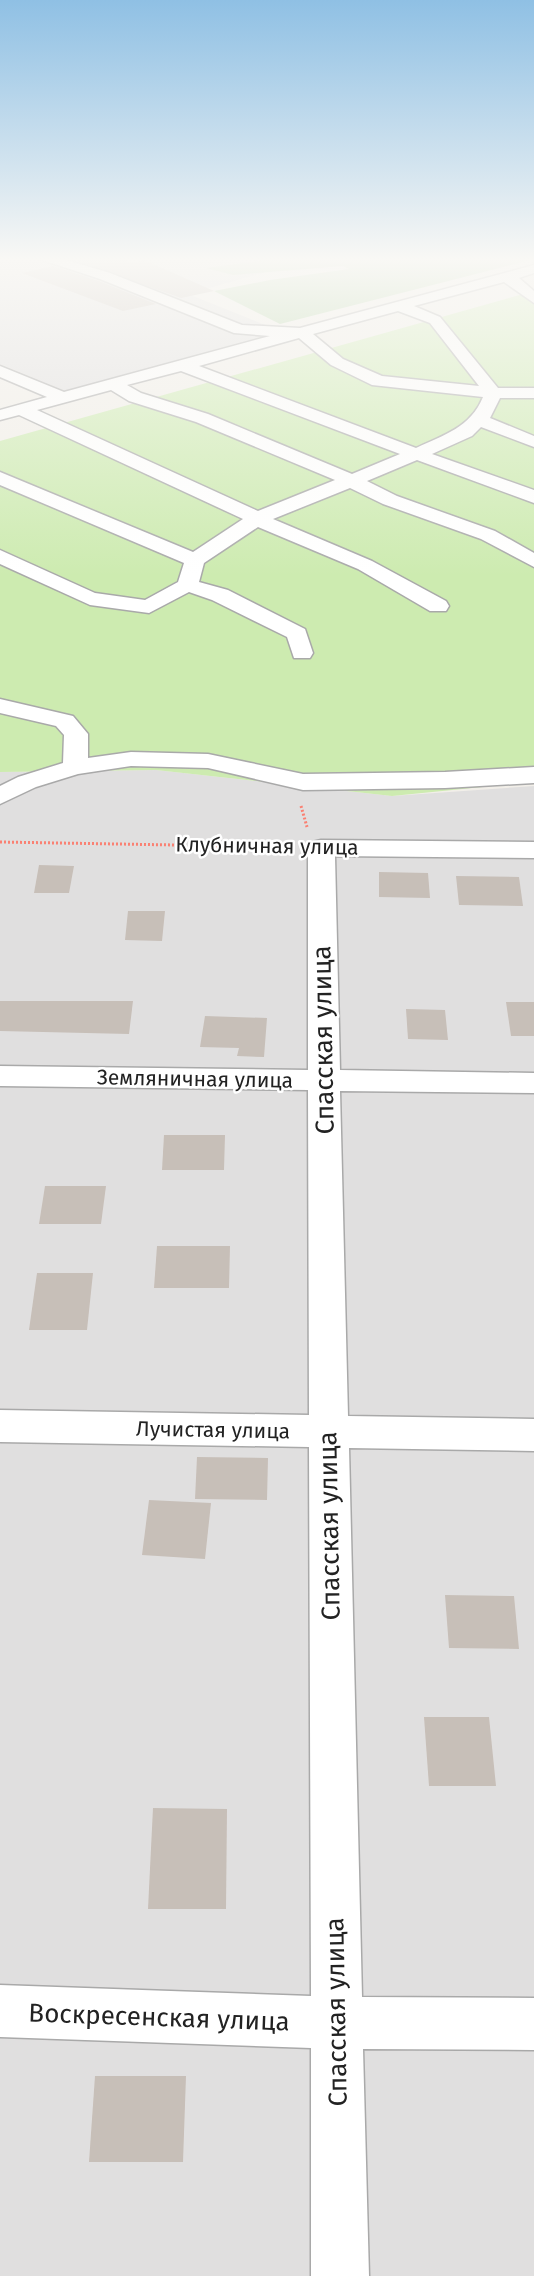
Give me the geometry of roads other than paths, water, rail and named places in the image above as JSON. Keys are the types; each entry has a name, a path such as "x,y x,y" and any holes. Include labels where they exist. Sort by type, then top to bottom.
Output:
{"street":[{"path":"0,432 30,414 66,399 189,363"},
{"path":"338,363 378,381 493,393 534,393"},
{"path":"469,363 493,393"},
{"path":"182,365 288,407 419,453 534,497"},
{"path":"0,371 66,399"},
{"path":"115,385 135,397 202,418 352,480 390,500 488,535 534,561"},
{"path":"0,556 90,599 148,607 187,585 195,560 237,530 278,508 419,453 466,432 485,414 493,393"},
{"path":"0,415 30,414 259,519 278,530 365,565 438,606"},
{"path":"479,420 534,442"},
{"path":"0,478 195,560"},
{"path":"187,585 220,595 297,634 302,653"},
{"path":"0,705 63,721 76,734 75,767"},
{"path":"0,796 27,782 75,767 131,759 208,761 303,782 445,780 534,775"},
{"name":"Клубничная улица","path":"321,848 534,850"},
{"name":"Спасская улица","path":"321,848 340,2276"},
{"name":"Земляничная улица","path":"0,1076 534,1083"},
{"name":"Лучистая улица","path":"0,1426 534,1435"},
{"name":"Воскресенская улица","path":"0,2011 336,2024 534,2025"}]}
